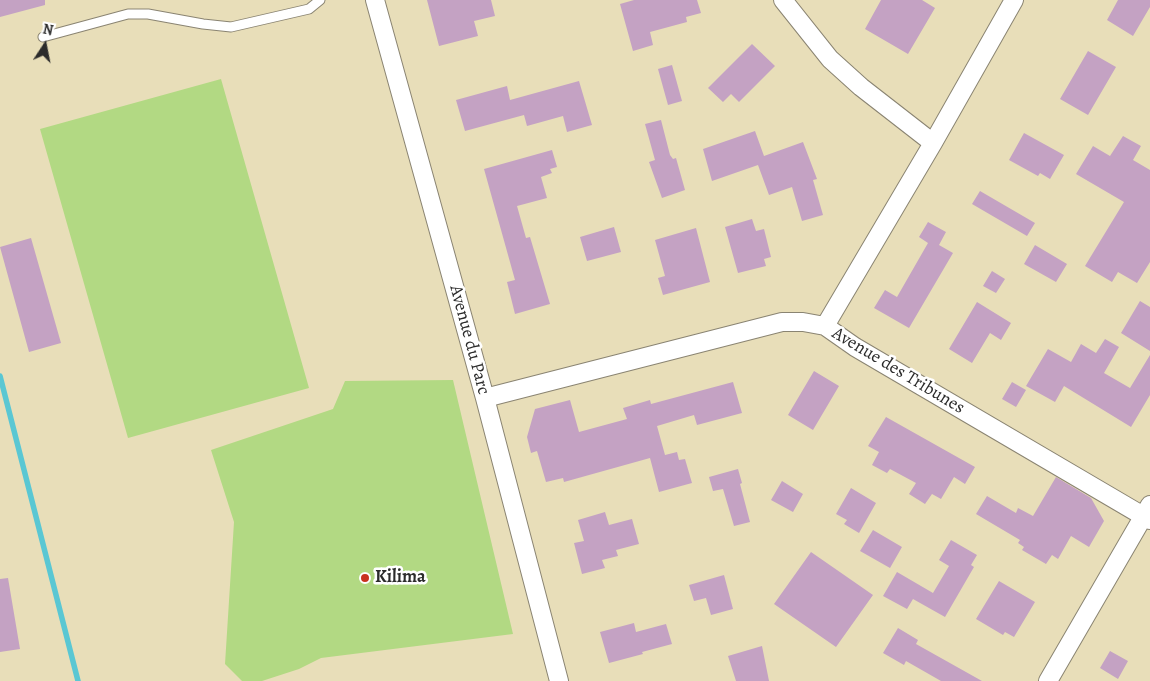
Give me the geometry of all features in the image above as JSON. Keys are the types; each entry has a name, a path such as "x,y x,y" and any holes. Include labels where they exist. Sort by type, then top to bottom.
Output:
{"street":[{"name":"Avenue du Parc","path":"375,0 485,398 559,681"},
{"path":"782,0 830,59 861,87 933,143"},
{"path":"825,326 933,143 1014,0"},
{"name":"Avenue des Tribunes","path":"485,398 782,322 803,322 825,326 855,347 1148,514"},
{"path":"1048,681 1148,514"}],"lane":[{"path":"43,37 128,14 148,14 231,27 309,9 320,0"}],"green space":[{"path":"221,79 309,388 128,438 40,129"},
{"name":"Kilima","path":"453,380 513,634 321,658 299,669 262,681 242,681 225,664 234,522 211,450 333,409 345,381"}],"building":[{"path":"0,0 45,0 45,5 0,17"},
{"path":"427,0 491,0 495,16 474,21 478,36 439,46"},
{"path":"634,0 697,0 701,13 686,17 687,22 650,32 653,45 633,51 620,4"},
{"path":"881,0 922,0 935,8 908,54 865,29"},
{"path":"1118,0 1150,0 1150,7 1133,36 1107,20"},
{"path":"752,44 775,66 739,102 731,94 723,102 708,88"},
{"path":"1088,51 1116,67 1088,115 1060,99"},
{"path":"672,65 682,101 668,105 658,69"},
{"path":"579,81 592,125 567,132 563,116 527,126 524,115 465,131 456,100 507,86 510,100"},
{"path":"661,120 670,155 673,159 676,158 685,190 662,198 649,162 655,160 645,124"},
{"path":"755,131 764,156 803,142 817,179 813,180 823,215 802,221 792,187 769,195 758,165 712,181 703,149"},
{"path":"1024,133 1064,155 1050,179 1040,173 1038,176 1009,160"},
{"path":"1123,136 1141,146 1133,160 1150,170 1150,262 1137,283 1118,272 1112,282 1085,266 1124,202 1076,174 1093,146 1110,156"},
{"path":"552,150 557,167 550,169 552,173 541,177 547,198 517,206 526,238 530,237 550,304 515,314 507,282 515,280 484,169"},
{"path":"980,191 1035,223 1027,236 972,204"},
{"path":"752,219 756,231 764,229 771,257 764,259 766,266 738,273 725,227"},
{"path":"928,222 946,232 939,245 953,253 909,328 874,308 885,290 897,297 928,243 919,237"},
{"path":"614,227 621,252 587,261 580,237"},
{"path":"696,228 710,282 663,295 658,278 665,276 655,240"},
{"path":"31,238 61,343 29,352 0,247"},
{"path":"1035,245 1067,264 1056,282 1024,264"},
{"path":"992,271 1005,279 996,293 983,286"},
{"path":"1140,301 1150,307 1150,351 1121,333"},
{"path":"977,302 1011,323 1001,340 990,333 972,363 949,349"},
{"path":"1105,339 1119,347 1104,373 1130,388 1150,355 1150,395 1131,427 1064,386 1055,402 1026,386 1048,349 1071,362 1081,344 1096,353"},
{"path":"814,371 839,386 813,430 788,415"},
{"path":"733,382 742,413 697,425 694,415 657,426 665,455 677,452 679,460 685,459 692,483 659,492 650,458 564,482 563,478 546,482 537,451 531,453 527,437 535,409 570,400 579,432 627,419 623,408 650,400 651,404"},
{"path":"1012,382 1026,390 1016,407 1002,399"},
{"path":"886,417 975,467 965,484 954,477 941,499 932,494 925,504 909,494 916,483 890,469 887,473 872,465 879,452 868,446"},
{"path":"738,469 750,522 734,526 723,489 713,491 709,477"},
{"path":"1056,477 1091,498 1104,521 1089,547 1071,536 1058,559 1052,555 1046,564 1022,550 1024,547 1018,543 1020,540 976,514 987,496 1016,513 1018,508 1033,516"},
{"path":"782,481 803,494 793,512 771,500"},
{"path":"851,488 876,503 859,533 844,524 847,520 836,514"},
{"path":"605,512 609,525 632,519 639,544 616,550 618,556 602,560 605,568 582,574 574,543 584,541 578,520"},
{"path":"873,530 902,547 890,568 860,551"},
{"path":"951,540 977,555 971,565 974,567 945,617 913,599 907,609 883,596 897,572 933,593 949,566 939,560"},
{"path":"811,552 873,595 836,647 774,604"},
{"path":"724,575 733,609 711,615 706,598 694,601 689,585"},
{"path":"8,578 20,649 0,652 0,579"},
{"path":"999,581 1035,602 1014,637 1005,632 1003,635 976,619"},
{"path":"634,623 636,632 666,624 672,644 609,663 600,632"},
{"path":"898,628 918,640 916,644 982,681 941,681 906,661 904,665 883,653"},
{"path":"762,646 769,681 736,681 728,656"},
{"path":"1110,651 1128,661 1118,679 1100,668"}],"waterway":[{"path":"0,376 78,681"}],"place":[{"name":"Kilima","path":"365,578"}]}
